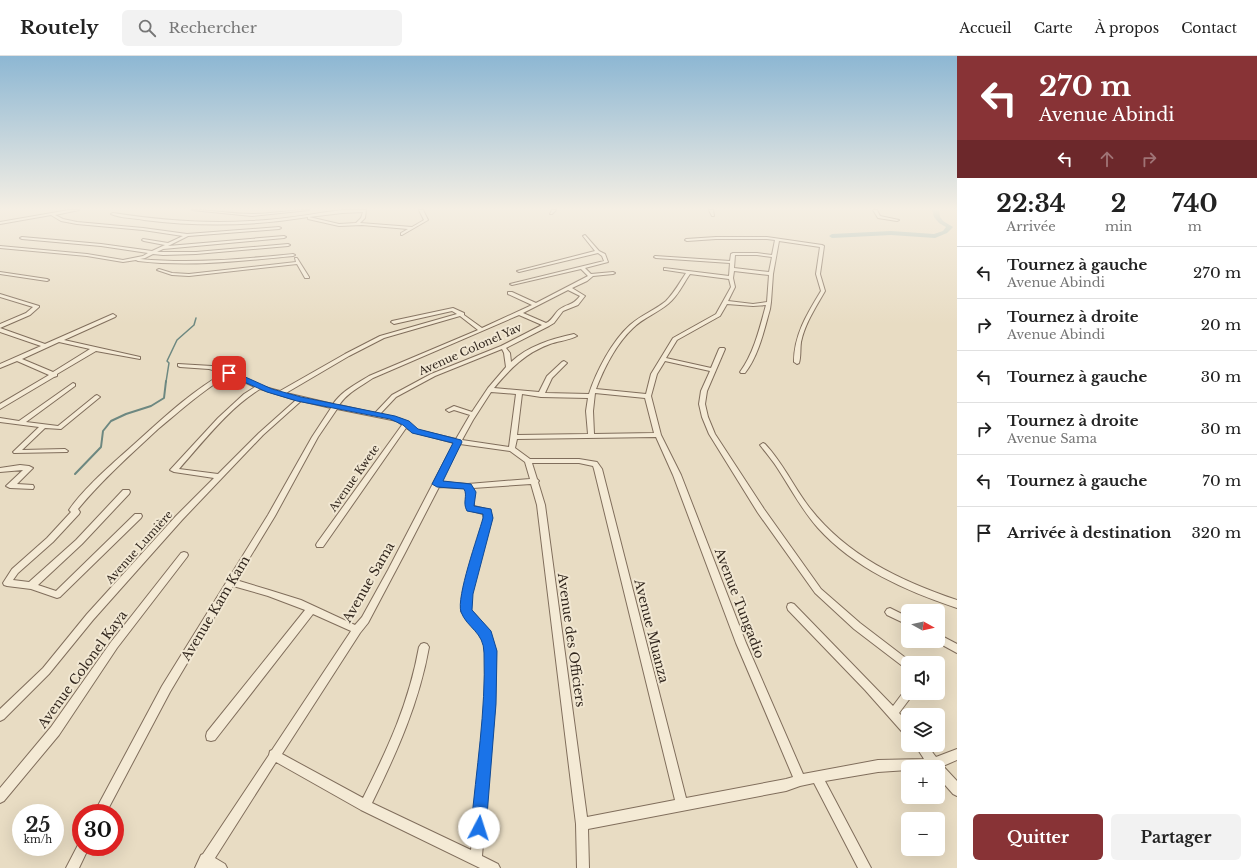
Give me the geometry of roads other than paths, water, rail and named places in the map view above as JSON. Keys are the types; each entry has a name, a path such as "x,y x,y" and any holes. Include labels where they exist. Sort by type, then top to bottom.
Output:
{"street":[{"path":"10,248 88,255 120,260 144,257 161,248"},
{"path":"119,248 152,253 196,253 255,248"},
{"path":"194,248 196,253"},
{"path":"290,248 307,277"},
{"path":"512,284 583,269 606,262 604,255 598,252 595,248"},
{"path":"743,372 749,364 756,345 768,303 770,274 776,248"},
{"path":"796,362 796,353 800,334 823,291 818,274 822,248"},
{"path":"520,271 598,252"},
{"path":"132,259 170,264 198,264 293,254"},
{"path":"490,390 541,395 592,393 648,396 654,374 676,339 715,318 726,302 733,287 731,278 732,255 757,254 774,256"},
{"path":"656,257 732,262"},
{"path":"159,270 172,274 189,275 298,263"},
{"path":"583,269 590,275 613,273"},
{"path":"666,269 731,278"},
{"path":"732,269 770,274"},
{"path":"590,436 590,407 592,393 601,373 623,336 640,319 667,302 689,272"},
{"path":"0,273 48,280"},
{"name":"Avenue Kam Kam","path":"105,804 166,689 271,516 315,437 340,399 347,392 371,377 519,313 585,280 590,275"},
{"name":"Avenue Colonel Yav","path":"377,414 394,396 433,375 503,347 555,320 561,310 576,304 583,296 568,288"},
{"path":"510,293 535,304"},
{"path":"0,295 37,307 28,314 0,326"},
{"path":"726,302 754,305 768,303"},
{"path":"394,322 453,308 482,330"},
{"path":"519,313 547,325"},
{"path":"281,393 347,355 382,337 462,314"},
{"path":"0,366 113,316"},
{"path":"0,330 46,346"},
{"name":"Avenue Sama","path":"203,863 365,620 390,576 458,442 490,390 509,368 521,357 550,342 574,336"},
{"path":"59,340 138,358"},
{"path":"503,347 507,353 509,368"},
{"path":"0,407 95,349"},
{"path":"722,349 704,391 702,404 705,417 712,434 754,499 818,591 857,626 901,660"},
{"path":"18,358 54,375"},
{"path":"664,359 713,370"},
{"path":"541,395 549,377 564,363"},
{"path":"180,364 210,367 229,373 260,387 300,399 377,414 399,420 406,423 415,431 458,442 512,449 528,461"},
{"path":"138,516 57,595 31,586 7,583 15,571 58,533 76,512 73,510 88,492 132,448 196,393 229,373"},
{"path":"20,423 73,385"},
{"path":"220,477 174,470 220,419 246,395 260,387"},
{"path":"512,449 519,393"},
{"name":"Avenue Tungadio","path":"648,396 658,435 677,475 741,643 800,780"},
{"path":"0,420 59,428 97,398"},
{"name":"Avenue Lumière","path":"0,716 46,670 90,617 165,533 261,434 300,399"},
{"path":"449,410 454,408 474,414"},
{"name":"Avenue Kwete","path":"320,545 406,423"},
{"path":"43,427 16,452 66,451"},
{"path":"513,437 658,435"},
{"path":"763,446 777,461 806,508 828,533 846,549 865,564 884,575 908,586 957,604"},
{"name":"Avenue Muanza","path":"528,461 591,462 595,464 598,469 682,805"},
{"name":"Avenue des Officiers","path":"528,461 541,505 582,824 583,868"},
{"path":"0,470 20,467 29,468 10,486 30,487"},
{"path":"437,484 468,486 535,481"},
{"path":"468,486 471,492 469,504 471,508 487,512 488,518 467,594 466,611 487,635 491,651 490,704 476,859"},
{"path":"31,586 79,542 126,492"},
{"name":"Avenue Colonel Kaya","path":"2,791 55,731 114,645 184,555"},
{"path":"230,582 269,593 357,630"},
{"path":"791,607 901,722"},
{"path":"211,736 311,610"},
{"path":"890,612 901,618"},
{"path":"945,642 957,649"},
{"path":"364,806 387,762 411,704 424,647"},
{"path":"893,713 903,700"},
{"path":"925,752 931,760"},
{"path":"945,761 957,754"},
{"path":"274,755 364,806 494,868"},
{"path":"582,824 786,785 800,780 878,766 901,766"},
{"path":"945,776 957,790"},
{"path":"817,778 865,868"},
{"path":"72,868 78,856"},
{"path":"203,863 221,868"}],"waterway":[{"path":"166,382 169,363 167,361 177,340 194,325 196,318"},
{"path":"75,474 101,447 103,431 111,421 126,414 151,406 164,398 166,381"}]}
